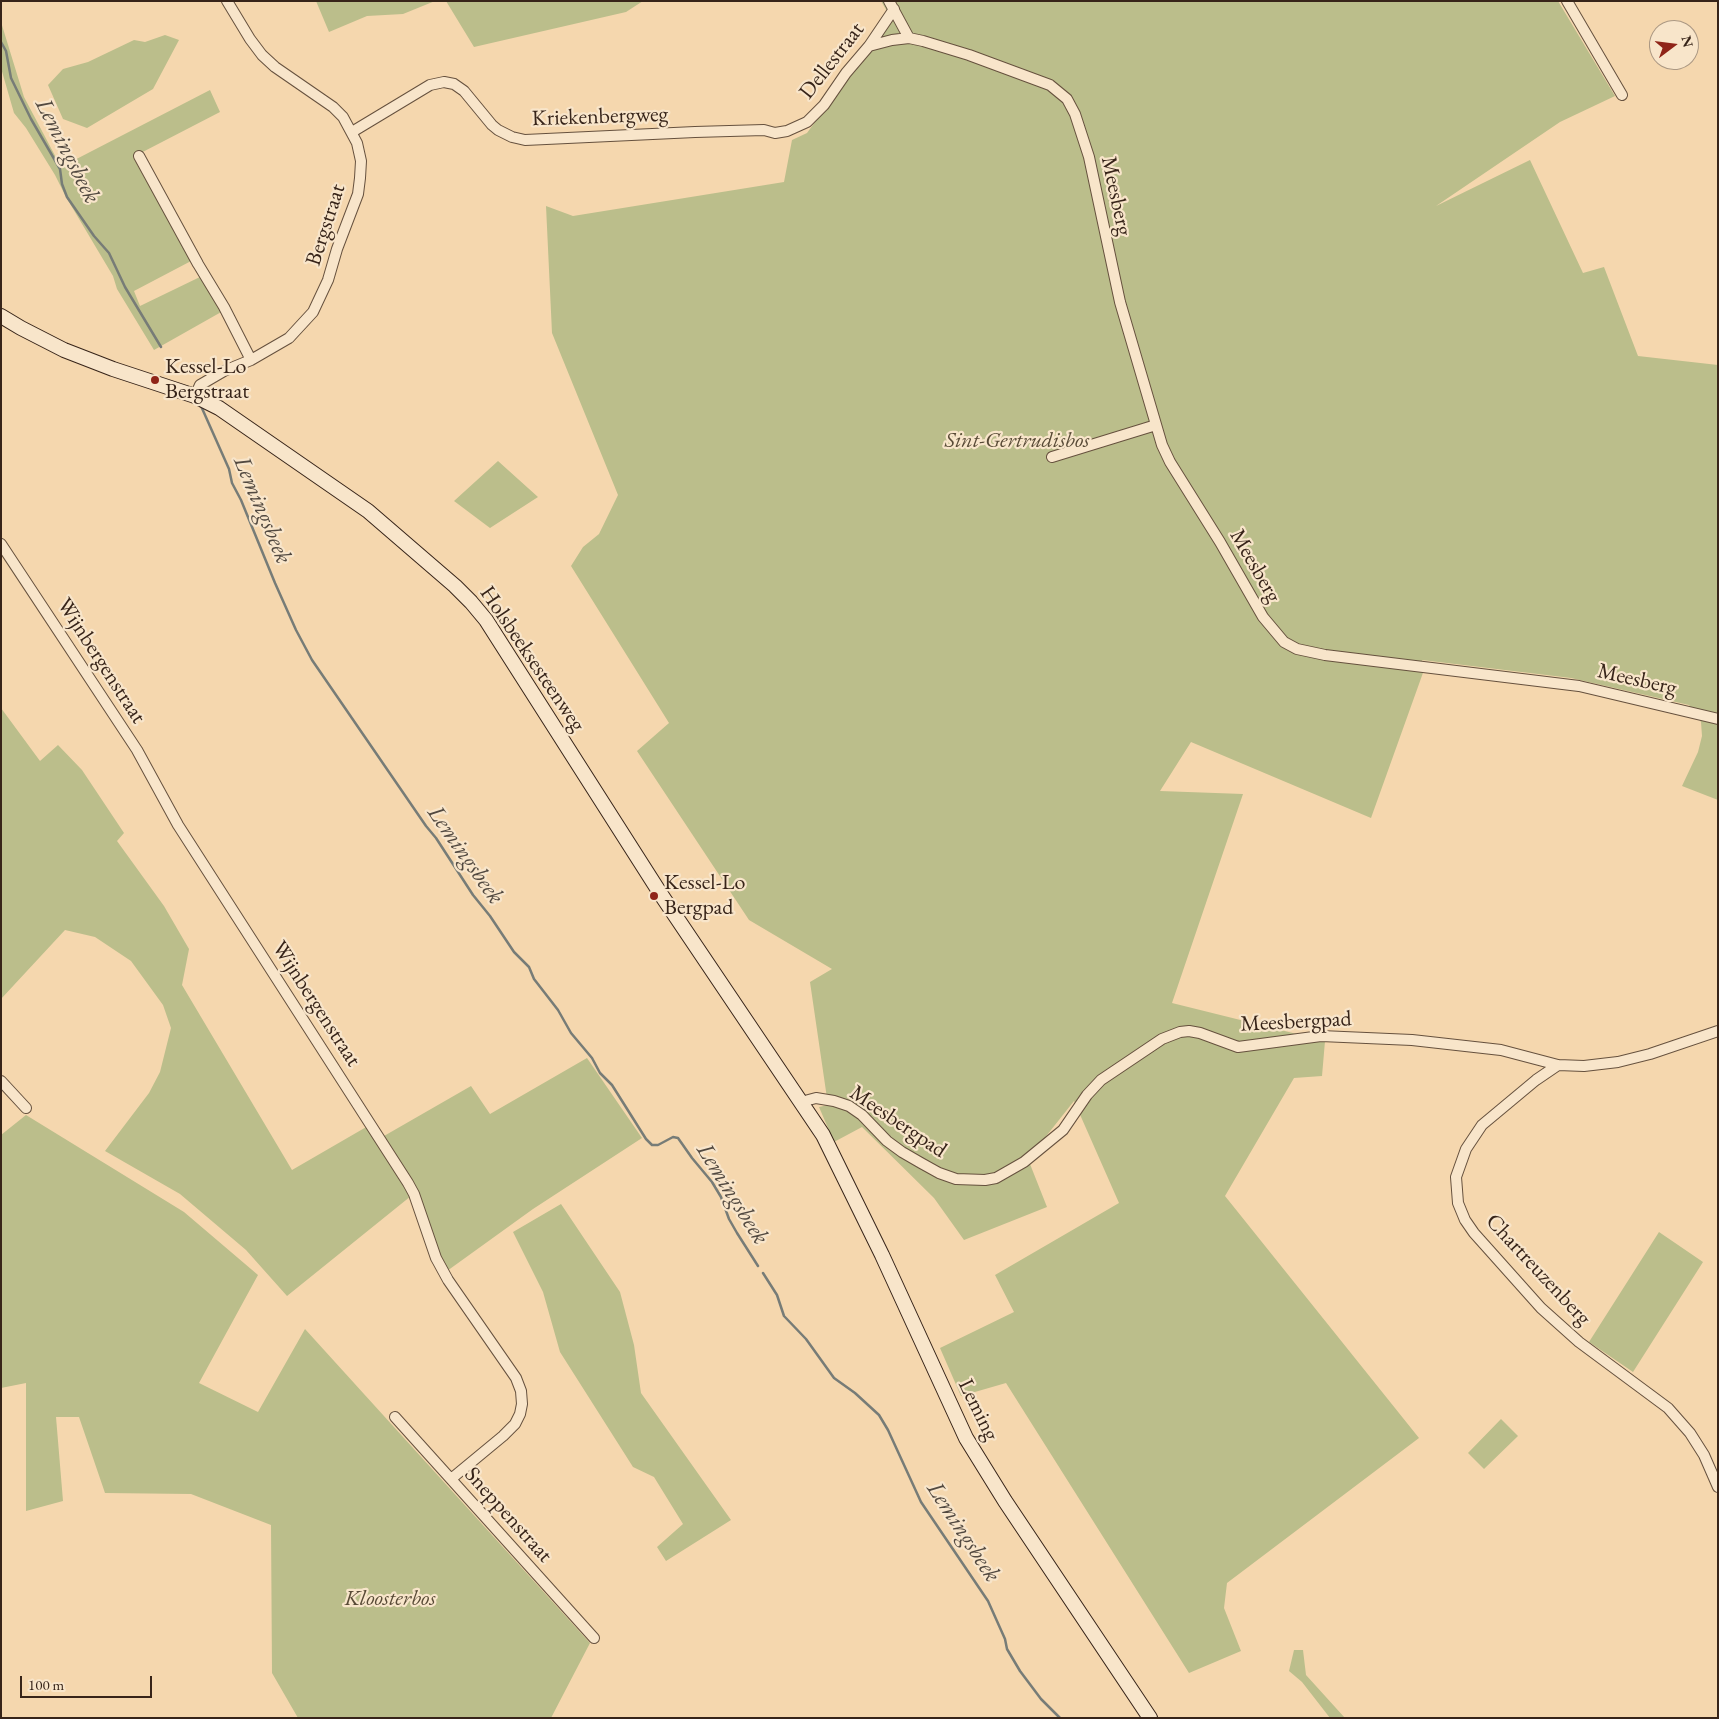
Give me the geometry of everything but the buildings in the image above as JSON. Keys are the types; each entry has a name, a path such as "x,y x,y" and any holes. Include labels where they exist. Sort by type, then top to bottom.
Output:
{"street":[{"name":"Bergstraat","path":"195,396 200,385 224,371 251,360 289,338 313,312 328,280 337,248 358,194 361,161 357,143 343,117 333,107 283,73 262,55 227,1"},
{"path":"1567,1 1622,95"},
{"name":"Dellestraat","path":"892,5 909,38"},
{"name":"Dellestraat","path":"764,130 775,132 788,131 807,122 828,100 846,73 869,46 892,5"},
{"path":"869,46 909,38"},
{"name":"Meesberg","path":"909,38 970,55 1050,85 1067,99 1084,138 1120,302 1162,445 1170,462 1220,542 1263,617 1284,642 1297,649 1325,655 1579,686 1718,719"},
{"name":"Kriekenbergweg","path":"352,132 430,85 444,82 454,84 464,91 498,130 512,137 525,140 764,130"},
{"path":"139,156 198,264 224,307 251,360"},
{"name":"Holsbeeksesteenweg","path":"1,316 64,350 195,396 219,408 368,511 472,602 486,620 662,896 801,1102"},
{"path":"1052,457 1156,426"},
{"name":"Wijnbergenstraat","path":"1,544 137,750 178,825 408,1182 436,1258 448,1280 516,1378 522,1404 515,1424 451,1479"},
{"name":"Meesbergpad","path":"801,1102 816,1098 849,1106 862,1115 887,1141 927,1167 956,1179 985,1180 996,1178 1024,1162 1063,1130 1087,1095 1102,1080 1162,1039 1180,1032 1189,1031 1238,1047 1321,1036 1412,1040 1501,1050 1558,1064 1584,1066 1618,1062 1718,1031"},
{"name":"Chartreuzenberg","path":"1558,1064 1482,1125 1466,1149 1456,1177 1458,1203 1474,1233 1542,1308 1579,1342 1668,1408 1695,1440 1718,1487"},
{"path":"1,1081 26,1108"},
{"name":"Leming","path":"801,1102 823,1135 882,1255 966,1438 1004,1501 1150,1718"},
{"name":"Sneppenstraat","path":"395,1417 594,1638"}],"green space":[{"path":"316,1 435,1 403,14 367,16 329,32"},
{"path":"446,1 643,1 626,12 474,47"},
{"name":"Sint-Gertrudisbos","path":"881,1 1558,1 1615,96 1560,122 1436,206 1530,160 1583,273 1604,267 1638,356 1718,365 1718,800 1682,786 1698,752 1702,736 1701,722 1689,705 1571,678 1422,660 1424,670 1371,818 1191,742 1160,791 1243,794 1172,1003 1325,1041 1322,1076 1294,1078 1225,1196 1419,1438 1227,1583 1224,1608 1241,1651 1189,1673 1006,1383 961,1396 940,1348 1014,1312 995,1275 1119,1203 1074,1101 1028,1159 1047,1207 964,1240 934,1198 862,1127 834,1142 819,1107 828,1105 810,982 832,969 749,920 637,751 669,723 571,566 583,547 599,534 618,495 552,333 546,206 573,216 784,182 792,140 807,133 891,18"},
{"path":"1,22 24,97 61,167 210,90 220,112 133,157 149,186 152,185 193,260 134,291 140,306 202,276 223,311 154,350 117,289 113,276 55,175 26,128 14,113 1,68"},
{"path":"165,35 179,40 153,89 87,128 63,119 48,85 63,69 88,62 134,40 145,42"},
{"path":"498,461 538,497 490,528 454,501"},
{"path":"1,708 40,761 58,745 82,770 124,833 117,841 164,906 189,949 182,985 292,1170 368,1126 411,1196 287,1296 246,1250 180,1194 105,1151 149,1093 160,1072 171,1028 163,1005 131,961 95,937 65,930 1,999"},
{"path":"587,1058 642,1138 533,1209 447,1271 416,1186 384,1136 471,1086 490,1114"},
{"name":"Kloosterbos","path":"26,1115 184,1212 258,1275 199,1383 258,1412 305,1329 590,1643 551,1718 298,1718 272,1673 271,1525 191,1494 105,1493 79,1417 56,1417 63,1501 26,1511 26,1383 1,1388 1,1135"},
{"path":"561,1204 620,1292 634,1345 641,1393 731,1520 666,1561 657,1547 683,1524 654,1477 633,1467 560,1352 543,1292 513,1232"},
{"path":"1659,1232 1703,1262 1633,1372 1589,1342"},
{"path":"1501,1419 1518,1436 1484,1469 1468,1453"},
{"path":"1294,1650 1303,1650 1306,1675 1345,1718 1330,1718 1302,1682 1289,1671"}],"waterway":[{"name":"Lemingsbeek","path":"1,42 6,51 11,78 31,119 60,169 62,184 67,197 94,236 109,253 125,287 161,347"},
{"name":"Lemingsbeek","path":"201,406 229,469 232,483 241,500 275,583 312,660 436,838 473,895 490,916 514,952 529,967 534,979 558,1010 571,1033 592,1058 600,1073 612,1085 646,1139 652,1145 658,1145 673,1137 678,1138 712,1182 721,1197 729,1219 758,1266"},
{"name":"Lemingsbeek","path":"763,1273 777,1295 784,1316 806,1339 834,1378 855,1393 879,1415 888,1430 921,1502 988,1601 1005,1639 1007,1649 1020,1671 1041,1699 1060,1718"}],"place":[{"name":"Kessel-Lo Bergstraat","path":"155,380"},
{"name":"Kessel-Lo Bergpad","path":"654,896"}]}
